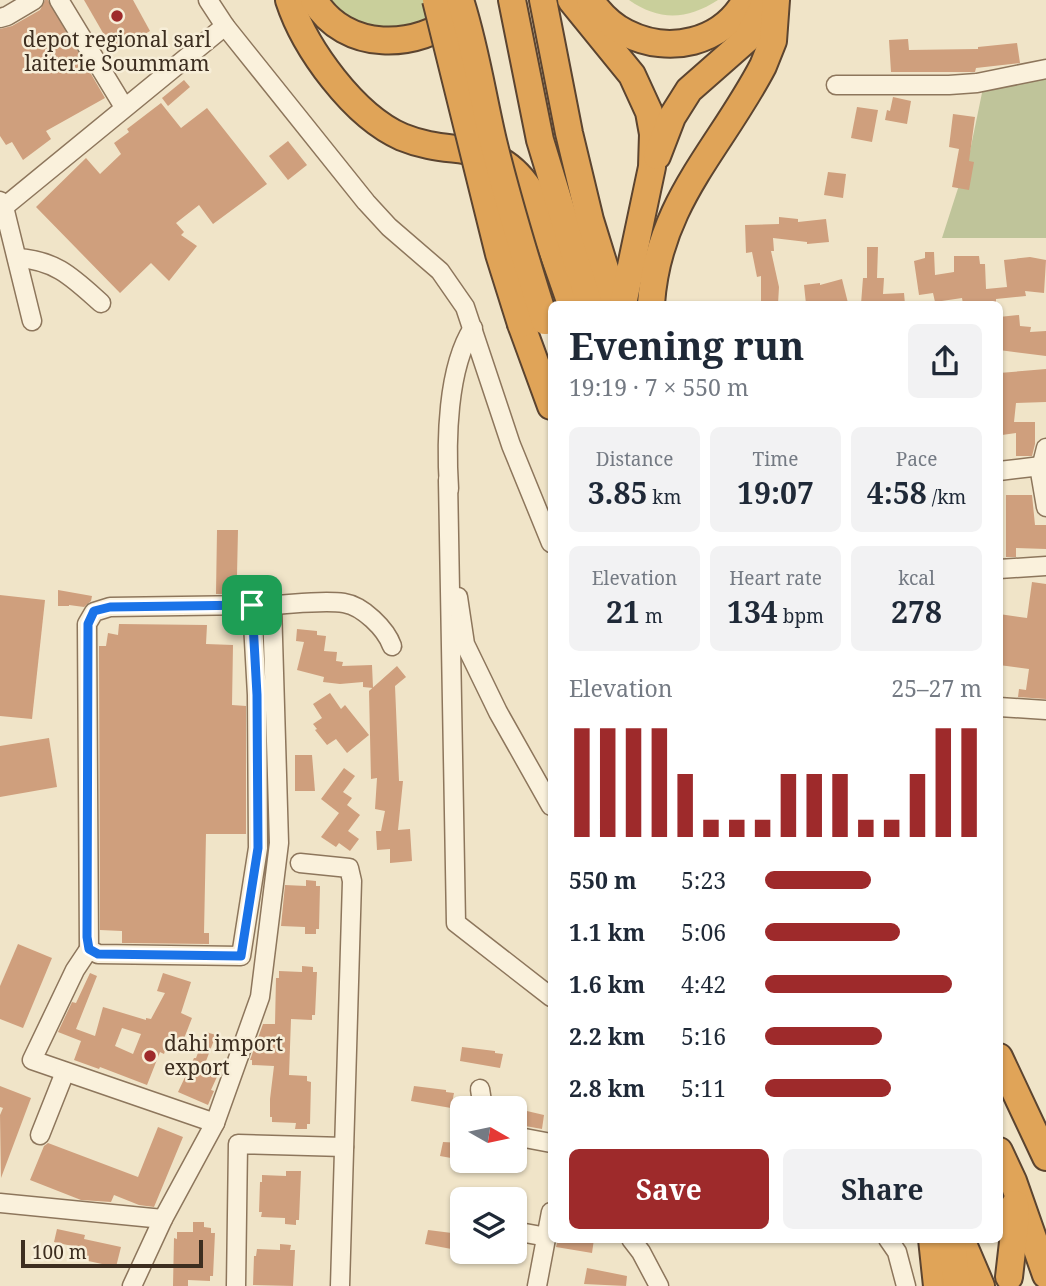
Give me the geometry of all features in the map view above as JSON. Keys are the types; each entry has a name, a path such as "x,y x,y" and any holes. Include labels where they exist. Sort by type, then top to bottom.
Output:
{"highway":[{"path":"289,0 293,14 335,81 382,125 402,137 423,143 486,153 500,160 526,183 533,195 570,301"},
{"path":"314,0 332,21 347,32 374,40 406,41 427,35 449,23 468,7 472,0"},
{"path":"436,0 499,254 539,328"},
{"path":"460,0 469,28 492,138 539,328 548,386"},
{"path":"512,0 540,140 589,301"},
{"path":"542,0 590,220 616,301"},
{"path":"571,0 621,60 642,93 649,111 653,134 652,167 624,301"},
{"path":"590,0 608,21 625,33 662,44 707,37 722,29 739,12 746,0"},
{"path":"652,167 672,117 689,90 747,39 767,0"},
{"path":"651,301 658,258 672,214 763,66 772,41 776,0"},
{"path":"1003,1066 1046,1157"},
{"path":"1003,1160 1046,1275"},
{"path":"1009,1277 1016,1216 1013,1181"},
{"path":"932,1243 937,1286"},
{"path":"952,1243 957,1286"},
{"path":"963,1243 981,1286"}],"street":[{"path":"0,18 34,0"},
{"path":"59,0 124,107"},
{"path":"208,0 225,26 366,202 389,227 440,271 465,307 511,445 548,536"},
{"path":"32,321 1,206 225,26"},
{"path":"836,85 977,83 1046,69"},
{"path":"17,258 43,261 57,267 73,277 101,303"},
{"path":"473,328 463,344 454,370 448,480 456,923 548,995"},
{"path":"1046,448 1041,466 1046,507"},
{"path":"1003,471 1041,466"},
{"path":"448,480 455,577 466,644 498,712 548,801"},
{"path":"1003,569 1046,566"},
{"path":"215,1123 32,1060 75,970 89,949 88,624 94,611 110,607 347,603 374,620 388,636 392,646"},
{"path":"89,949 98,954 241,956 258,848 257,695 252,605"},
{"path":"131,1286 163,1219 215,1123 260,997 279,843 272,605"},
{"path":"1003,707 1046,710"},
{"path":"300,863 349,868 352,881 340,1286"},
{"path":"40,1135 65,1072"},
{"path":"480,1089 481,1096"},
{"path":"527,1138 548,1142"},
{"path":"236,1286 238,1144 344,1147"},
{"path":"0,1203 163,1219"},
{"path":"537,1286 548,1232"},
{"path":"527,1233 547,1237"},
{"path":"634,1243 659,1286"},
{"path":"891,1243 897,1252 906,1286"},
{"path":"906,1243 911,1286"}],"green space":[{"path":"330,0 465,0 454,12 382,34 342,15"},
{"path":"629,0 718,0 707,7 684,14 662,15"},
{"path":"1046,73 1046,238 942,238 970,151 983,88"}],"building":[{"path":"45,0 48,0 105,98 46,131 51,139 23,160 12,142 6,145 0,136 0,29 12,26 40,10"},
{"name":"depot regional sarl laiterie Soummam","path":"84,0 133,0 150,31 114,52"},
{"path":"908,39 909,50 978,49 1017,43 1020,63 976,68 975,72 891,72 889,40"},
{"path":"184,80 190,87 168,106 162,98"},
{"path":"893,97 911,101 907,124 885,120"},
{"path":"161,103 181,128 207,108 267,184 213,224 199,205 176,223 184,232 181,235 197,246 169,281 151,263 120,293 36,207 86,158 100,174 121,154 114,143 129,132 127,129"},
{"path":"857,107 878,110 872,142 851,138"},
{"path":"953,114 975,117 969,161 974,162 969,190 952,187 959,149 949,147"},
{"path":"288,141 307,165 288,180 269,156"},
{"path":"828,172 846,174 843,198 824,195"},
{"path":"779,217 798,219 798,222 826,219 829,242 807,244 773,238 774,251 771,251 779,287 778,301 761,301 761,276 757,277 752,252 746,253 745,225 779,224"},
{"path":"867,247 878,247 877,278 884,278 883,294 904,293 905,301 861,301 863,278 867,278"},
{"path":"925,252 934,252 935,275 954,272 954,256 979,256 980,264 985,264 986,289 1007,287 1004,260 1030,257 1046,260 1044,293 1025,291 1026,296 996,301 962,301 962,298 935,301 933,293 919,295 914,261 925,258"},
{"path":"842,279 848,301 806,301 804,285 820,285"},
{"path":"1019,315 1020,326 1031,327 1030,332 1046,331 1046,356 1003,351 1003,317"},
{"path":"1046,369 1046,402 1016,403 1014,422 1035,422 1032,456 1016,456 1016,433 1003,435 1003,373"},
{"path":"1006,495 1032,495 1035,525 1046,525 1046,549 1016,548 1016,557 1006,557"},
{"path":"217,530 238,530 237,575 245,575 245,594 216,594"},
{"path":"1032,582 1046,584 1046,699 1018,697 1019,689 1026,690 1029,669 1003,666 1003,615 1027,618"},
{"path":"58,590 92,596 91,601 84,607 58,606"},
{"path":"0,595 45,600 32,719 0,716"},
{"path":"119,624 207,625 206,644 233,645 232,705 246,706 246,834 206,834 204,933 209,933 209,944 122,943 122,931 100,930 99,646 106,646 108,633 118,635"},
{"path":"297,629 317,631 317,635 326,636 324,651 337,652 336,661 343,662 342,666 372,665 373,688 363,687 363,682 323,682 324,677 297,670 304,642 296,641"},
{"path":"397,666 406,677 395,686 399,781 403,781 398,830 410,829 412,861 390,863 390,849 377,850 376,831 381,831 385,811 375,809 377,778 371,779 369,691"},
{"path":"330,693 341,709 345,705 369,735 347,753 336,739 327,745 313,724 322,718 313,704"},
{"path":"49,738 57,787 0,797 0,746"},
{"path":"295,755 312,755 315,791 295,791"},
{"path":"344,768 355,776 343,792 352,798 347,805 360,815 348,831 359,839 350,851 339,843 336,847 321,837 339,813 321,799"},
{"path":"306,880 316,881 316,886 320,886 319,929 316,929 316,934 305,934 305,927 281,926 285,885 306,886"},
{"path":"18,944 52,958 23,1028 0,1019 0,986"},
{"path":"302,966 313,967 313,972 317,972 315,1015 312,1015 312,1020 291,1019 289,1075 307,1076 307,1081 311,1082 310,1124 307,1124 307,1129 295,1129 296,1123 272,1122 270,1117 274,1066 252,1065 250,1060 263,1024 275,1024 276,978 279,978 279,971 302,972"},
{"path":"90,973 97,976 76,1029 95,1036 103,1007 146,1020 151,1019 165,993 157,991 163,973 191,982 181,1013 192,1018 183,1041 170,1036 164,1054 160,1052 147,1085 74,1060 81,1041 58,1032 72,1002 76,1003","holes":["122,1028 141,1034 133,1054 115,1046"]},
{"path":"206,1032 216,1035 206,1061 221,1068 211,1090 214,1091 208,1105 178,1092"},
{"path":"462,1047 503,1054 500,1068 460,1061"},
{"path":"0,1086 31,1098 1,1178 0,1115 3,1108 0,1107"},
{"path":"414,1086 454,1093 450,1096 450,1108 411,1101"},
{"path":"527,1111 544,1115 542,1129 527,1126"},
{"path":"158,1127 183,1137 154,1207 139,1205 114,1195 111,1202 81,1200 30,1180 44,1146 48,1143 138,1177"},
{"path":"443,1142 450,1142 450,1158 440,1156"},
{"path":"286,1171 301,1171 299,1220 296,1220 296,1225 285,1224 285,1218 261,1217 262,1212 259,1212 262,1175 286,1176"},
{"path":"193,1222 204,1222 204,1227 211,1228 211,1233 215,1233 213,1276 210,1276 210,1281 188,1280 188,1286 173,1286 174,1238 177,1239 177,1232 193,1232"},
{"path":"57,1229 85,1235 84,1239 121,1247 116,1267 79,1259 81,1248 54,1242"},
{"path":"428,1230 450,1233 450,1249 425,1244"},
{"path":"557,1243 593,1243 592,1253 556,1247"},
{"path":"280,1244 291,1245 290,1250 295,1250 293,1286 253,1285 254,1256 257,1249 280,1250"},
{"path":"587,1268 627,1276 626,1286 584,1284"}],"place":[{"name":"depot regional sarl laiterie Soummam","path":"117,16"},
{"name":"dahi import export","path":"150,1056"}],"route":[{"path":"252,605 257,695 258,848 241,956 98,954 89,949 87,937 88,624 94,611 110,607 252,605"}]}
